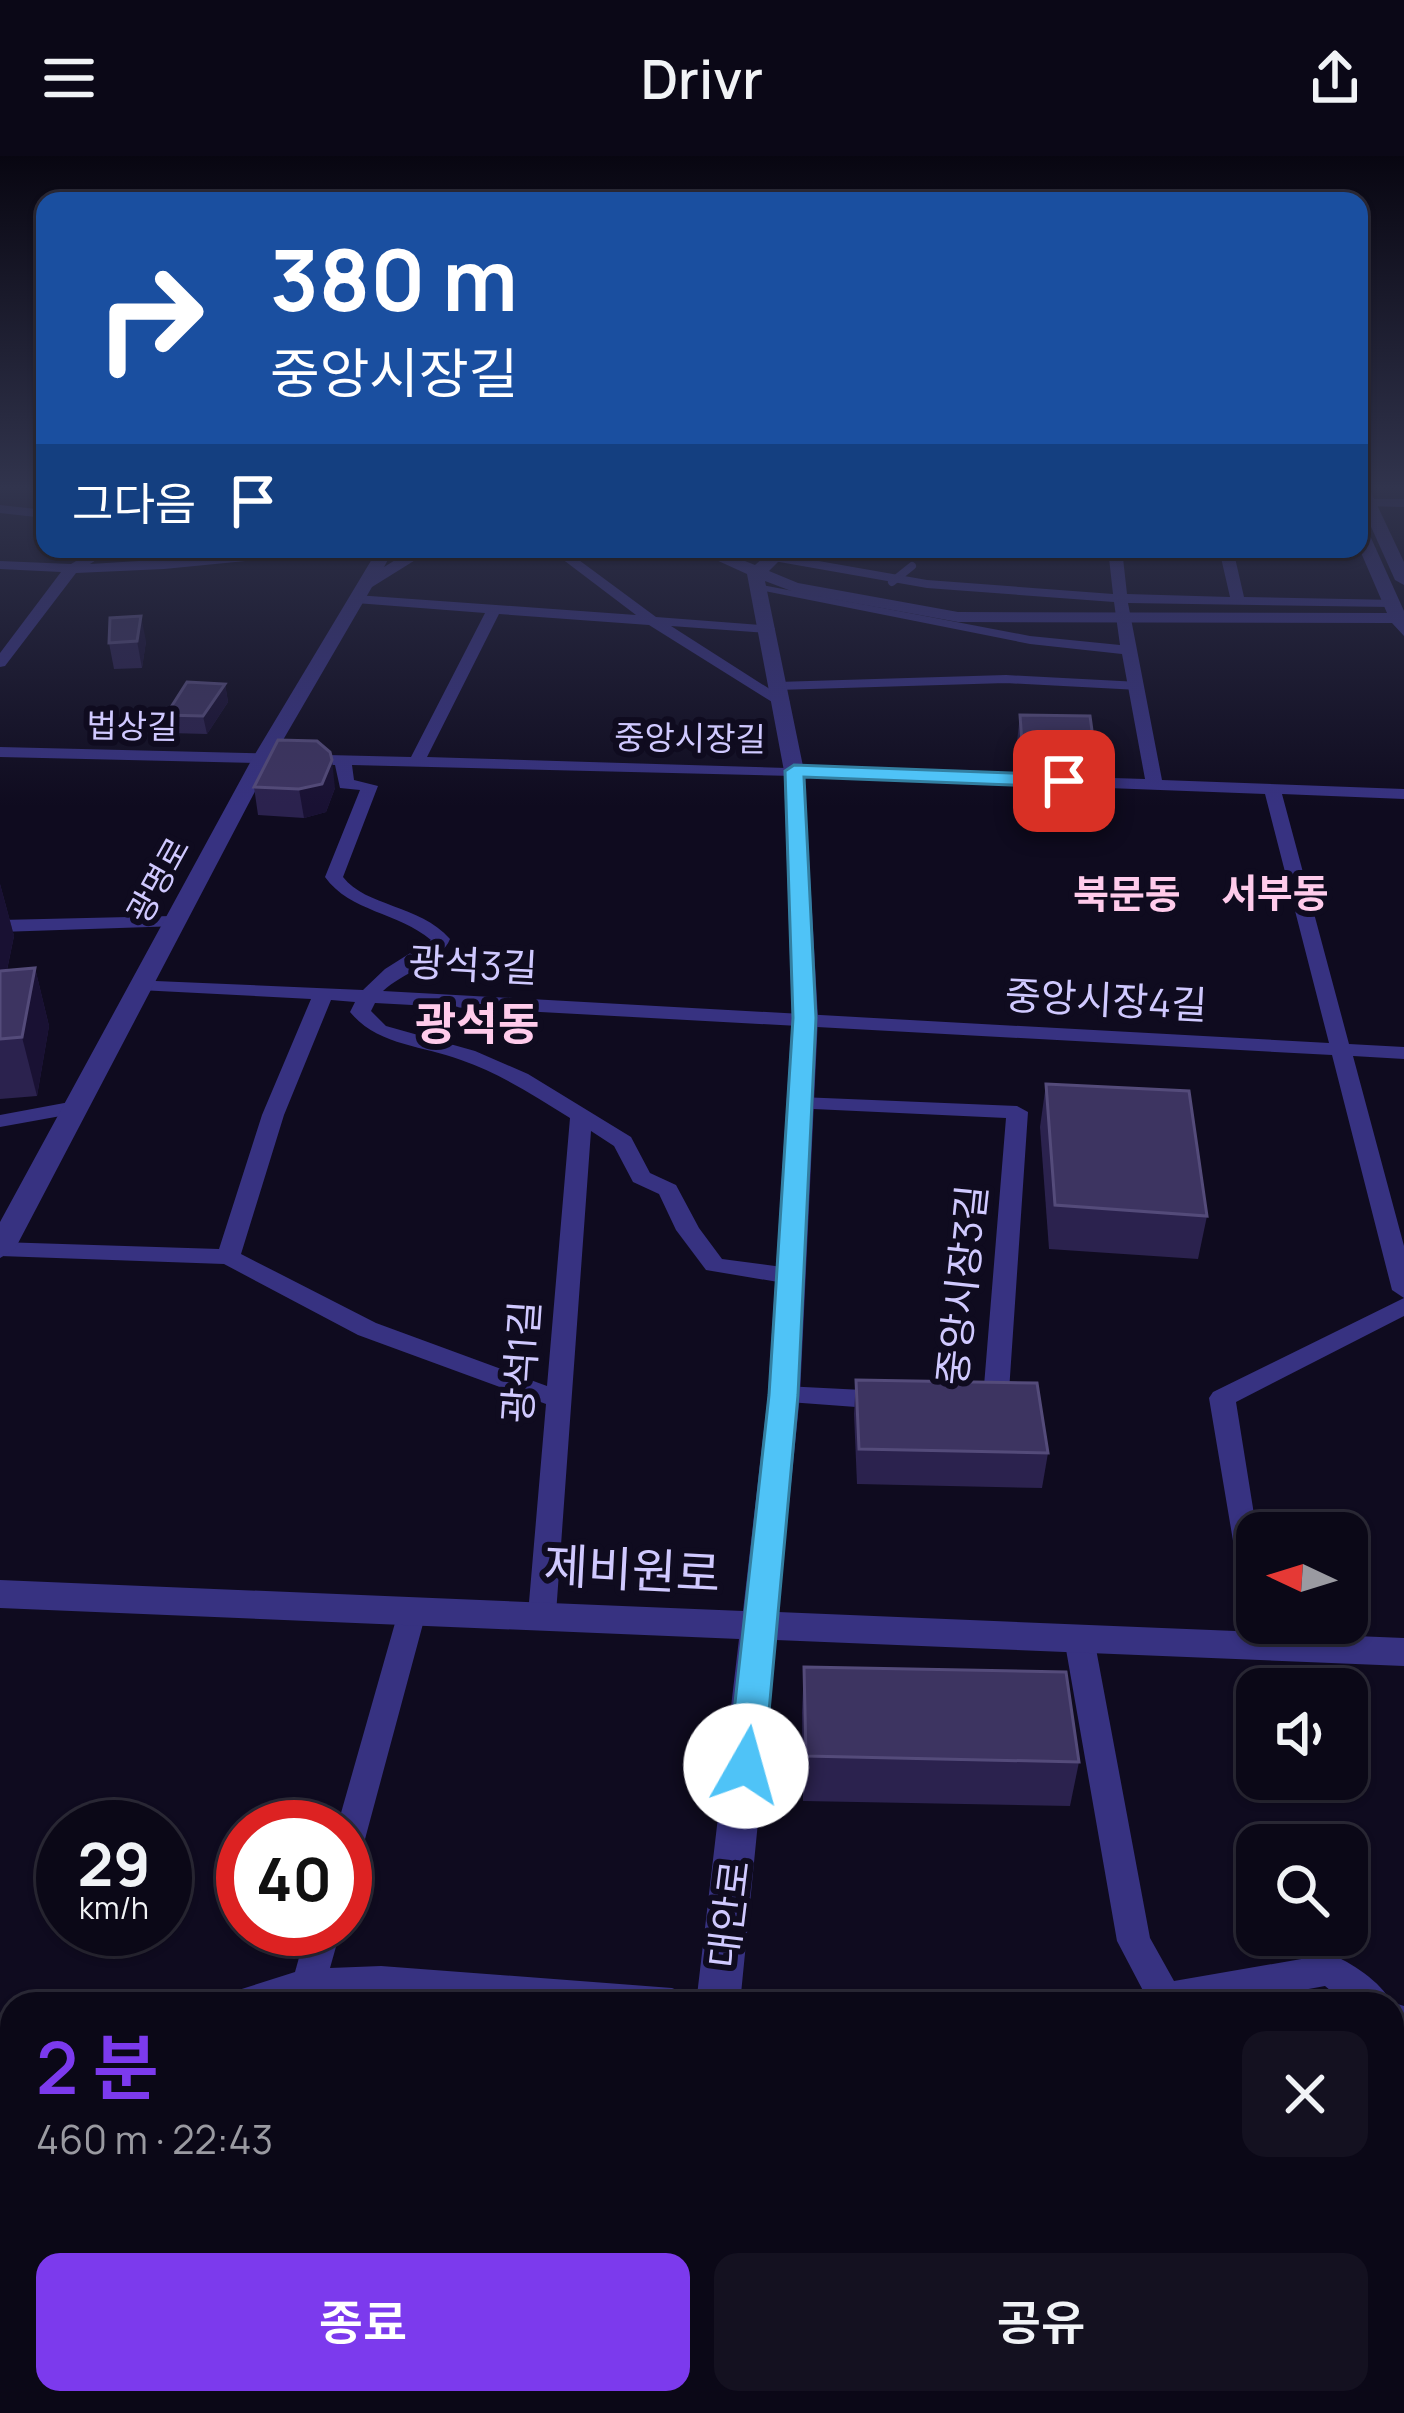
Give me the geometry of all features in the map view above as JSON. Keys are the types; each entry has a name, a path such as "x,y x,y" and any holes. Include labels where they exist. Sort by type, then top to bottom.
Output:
{"street":[{"path":"0,662 50,595"},
{"name":"광명로","path":"0,1249 172,922 359,595"},
{"path":"387,595 494,609 768,629"},
{"path":"618,595 653,621 780,694"},
{"name":"대안로","path":"719,1992 763,1624 784,1395 805,1018 794,771 760,595"},
{"path":"823,595 1030,640 1131,650"},
{"path":"840,595 958,616 1238,601 1399,618"},
{"path":"999,595 1119,607 1399,618"},
{"path":"1118,595 1154,784"},
{"path":"1237,595 1238,601"},
{"path":"417,763 494,609"},
{"path":"0,627 26,627"},
{"name":"법상길","path":"0,752 262,759"},
{"name":"중앙시장길","path":"262,759 794,771 1404,794"},
{"path":"343,761 346,784 370,786 334,877 346,893 419,920 441,939 438,947 404,963 366,995 360,1012 379,1030 520,1078 623,1142 641,1177 668,1190 688,1230 714,1265 790,1276"},
{"path":"1272,789 1404,1289"},
{"path":"0,926 172,922"},
{"name":"광석3길","path":"139,984 805,1018"},
{"path":"228,1257 273,1115 324,993"},
{"name":"중앙시장4길","path":"805,1018 1404,1053"},
{"name":"중앙시장3길","path":"800,1103 1017,1112 995,1406 971,1404"},
{"path":"0,1121 75,1107"},
{"name":"광석1길","path":"542,1614 581,1116"},
{"path":"0,1249 228,1257 367,1329 557,1399"},
{"path":"1240,1512 1222,1398 1404,1306"},
{"name":"중앙시장3길","path":"784,1395 901,1401"},
{"name":"제비원로","path":"0,1594 1079,1638 1236,1630"},
{"path":"360,1800 412,1609"},
{"path":"1079,1638 1135,1941 1163,1992"},
{"name":"제비원로","path":"1354,1644 1404,1652"},
{"path":"309,1984 317,1956"},
{"path":"1215,1992 1330,1970 1358,1992"},
{"path":"282,1992 309,1984 371,1992"}],"lane":[{"path":"780,694 1006,679 1139,686"}],"building":[{"path":"141,616 137,641 109,643 110,618"},
{"path":"187,682 225,684 203,716 166,715"},
{"path":"1020,715 1090,716 1094,745 1022,743"},
{"path":"278,740 317,741 330,752 332,760 322,784 299,789 254,787"},
{"path":"35,968 22,1037 0,1039 0,971"},
{"path":"1046,1084 1189,1091 1207,1216 1055,1205"},
{"path":"856,1380 1037,1383 1048,1453 859,1449"},
{"path":"804,1667 1066,1672 1079,1762 806,1756"}],"district":[{"name":"서부동","path":"1275,893"},
{"name":"북문동","path":"1127,894"},
{"name":"광석동","path":"477,1024"}],"route":[{"path":"746,1766 784,1395 805,1018 794,771 1064,781"}]}
